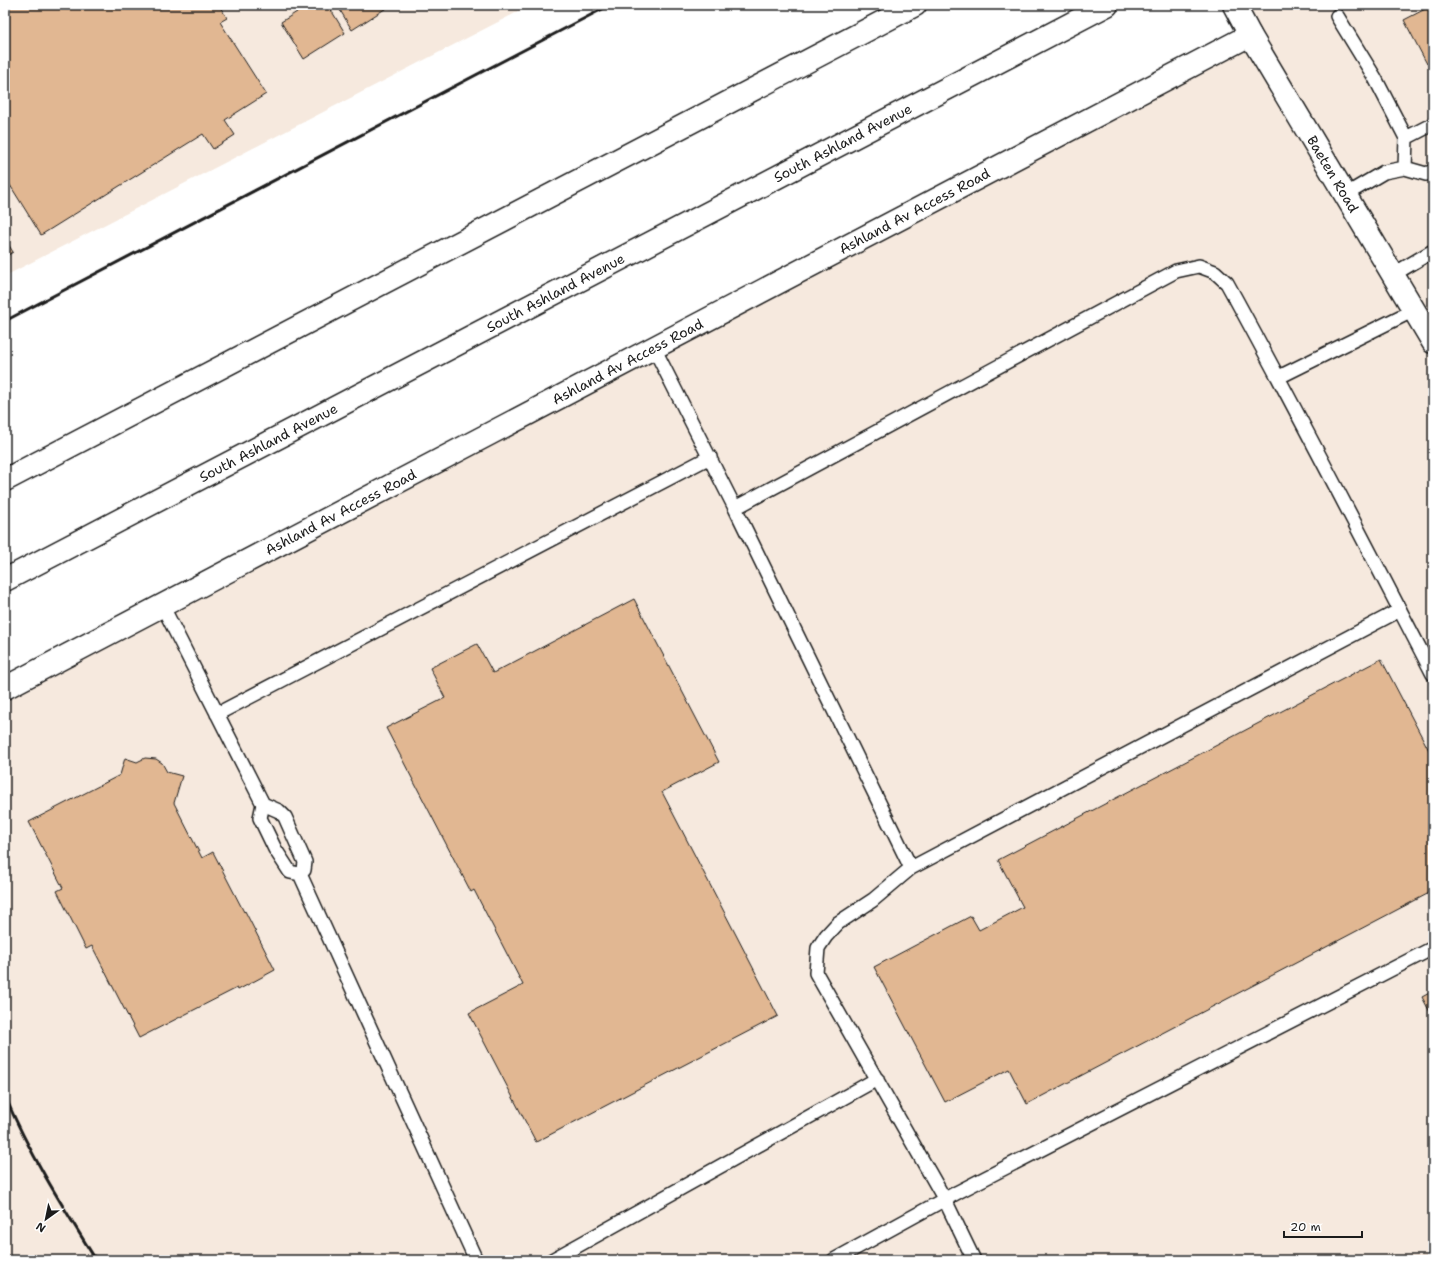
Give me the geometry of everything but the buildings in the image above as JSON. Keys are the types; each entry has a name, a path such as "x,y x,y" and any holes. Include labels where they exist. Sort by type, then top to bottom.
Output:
{"main road":[{"path":"5,480 916,5"},
{"name":"South Ashland Avenue","path":"5,580 1107,5"},
{"name":"Baeten Road","path":"1234,5 1250,35 1345,195 1394,274 1433,342"},
{"name":"Ashland Av Access Road","path":"5,688 1250,35"}],"lane":[{"path":"1337,16 1375,78 1406,138 1405,168"},
{"path":"1406,138 1433,124"},
{"path":"1345,195 1384,172 1405,168 1426,174 1433,171"},
{"path":"1394,274 1433,251"},
{"path":"735,508 1176,271 1199,266 1215,272 1227,283 1279,377 1433,674"},
{"path":"1279,377 1414,310"},
{"path":"654,348 710,457 912,868"},
{"path":"217,714 710,457"},
{"path":"162,606 263,804 260,818 275,849 290,872 300,874"},
{"path":"974,1260 945,1200 816,973 818,948 826,936 838,923 873,900 912,868 1400,610"},
{"path":"263,804 279,811 285,817 306,862 304,870 300,874"},
{"path":"300,874 476,1260"},
{"path":"834,1260 945,1200 1433,948"},
{"path":"552,1260 877,1079"}],"shaded area":[{"path":"5,5 531,5 5,276"},
{"path":"1234,5 1433,5 1433,1260 5,1260 5,688 1250,35"}],"railway":[{"path":"5,321 610,5"},
{"path":"5,1096 36,1159 96,1260"}]}
